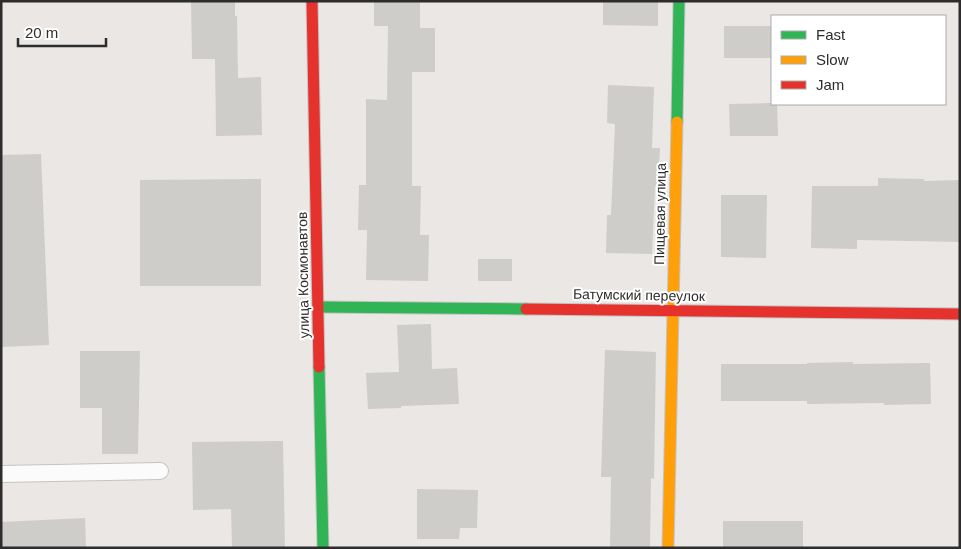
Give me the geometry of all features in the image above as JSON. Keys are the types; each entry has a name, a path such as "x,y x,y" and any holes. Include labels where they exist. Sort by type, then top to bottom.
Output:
{"street":[{"name":"улица Космонавтов","path":"312,1 323,548"},
{"name":"Пищевая улица","path":"668,548 679,1"},
{"name":"Батумский переулок","path":"318,307 960,314"}],"lane":[{"path":"1,474 160,471"}],"building":[{"path":"191,1 235,1 238,78 261,77 262,135 216,136 215,59 192,59"},
{"path":"374,1 420,1 420,28 435,28 435,72 412,72 412,186 421,186 420,235 429,235 428,281 366,280 367,230 358,230 359,185 366,185 366,99 387,100 388,26 374,26"},
{"path":"603,1 658,1 658,26 603,25"},
{"path":"724,26 771,26 771,58 724,58"},
{"path":"608,85 654,87 652,148 660,148 658,186 655,186 652,254 606,253 607,215 611,215 615,124 607,123"},
{"path":"771,103 771,105 777,105 778,136 730,136 729,104"},
{"path":"41,154 49,345 1,347 1,155"},
{"path":"878,178 924,179 924,181 960,180 960,242 857,240 857,249 811,248 812,186 878,186"},
{"path":"261,179 261,286 140,286 140,180"},
{"path":"721,195 767,195 766,258 721,257"},
{"path":"478,259 512,259 512,281 478,281"},
{"path":"431,324 432,369 457,368 459,404 368,409 366,373 399,372 397,325"},
{"path":"605,350 656,352 654,479 651,478 650,548 610,548 611,477 601,477"},
{"path":"80,351 140,351 138,454 102,454 102,408 80,408"},
{"path":"853,362 853,364 930,363 931,404 807,404 807,401 721,401 721,364"},
{"path":"283,441 285,548 232,548 231,509 193,510 192,442"},
{"path":"417,489 478,490 477,528 460,528 459,539 417,539"},
{"path":"85,518 86,548 1,548 1,522"},
{"path":"723,521 803,521 803,548 723,548"}],"traffic: fast":[{"path":"677,122 679,1"},
{"path":"318,307 526,309"},
{"path":"319,367 323,548"}],"traffic: slow":[{"path":"668,548 677,122"}],"traffic: jam":[{"path":"312,1 319,367"},
{"path":"526,309 960,314"}]}
